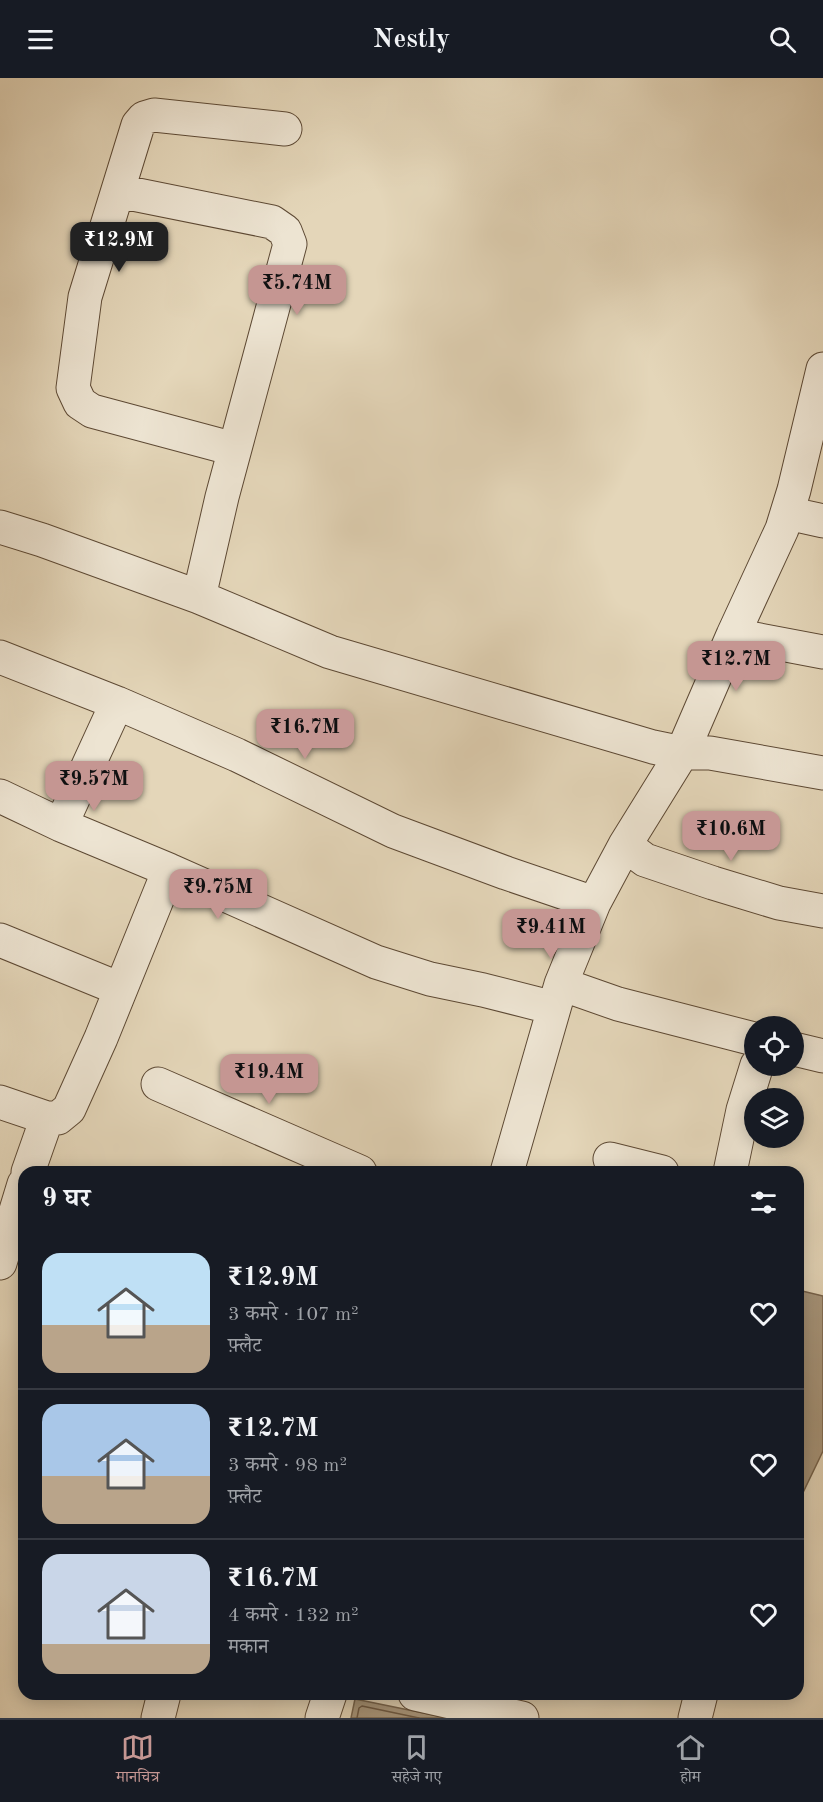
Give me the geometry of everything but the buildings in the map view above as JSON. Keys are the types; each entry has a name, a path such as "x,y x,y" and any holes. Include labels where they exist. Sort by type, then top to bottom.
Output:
{"street":[{"path":"234,449 92,411 80,403 73,388 85,297 138,125 144,118 154,115 285,129"},
{"path":"118,191 272,222 285,231 290,244 234,449 199,597"},
{"path":"509,1166 557,996 594,903 625,846 682,753 733,634 782,529 821,388"},
{"path":"787,513 823,521"},
{"path":"0,527 199,597 330,652 653,747 682,753 711,753 823,772"},
{"path":"733,634 823,652"},
{"path":"0,657 117,703 237,755 393,831 594,903"},
{"path":"61,825 117,703"},
{"path":"0,796 61,825 169,870 376,962 430,979 483,990 618,1004 744,1036"},
{"path":"625,846 645,860 713,883 779,903 823,911"},
{"path":"0,1102 47,1118 58,1118 69,1109 101,1038 169,870"},
{"path":"0,940 120,989"},
{"path":"804,1051 823,1056"},
{"path":"731,1166 743,1110 754,1076"},
{"path":"158,1084 346,1166"},
{"path":"30,1166 47,1118"},
{"path":"610,1159 638,1166"},
{"path":"0,1263 18,1204"},
{"path":"158,1718 162,1700"},
{"path":"322,1718 328,1700"},
{"path":"442,1700 522,1718"},
{"path":"694,1718 699,1700"}],"water":[{"path":"804,1291 823,1296 823,1451 804,1491"},
{"path":"355,1700 360,1700 448,1718 351,1718"}]}
